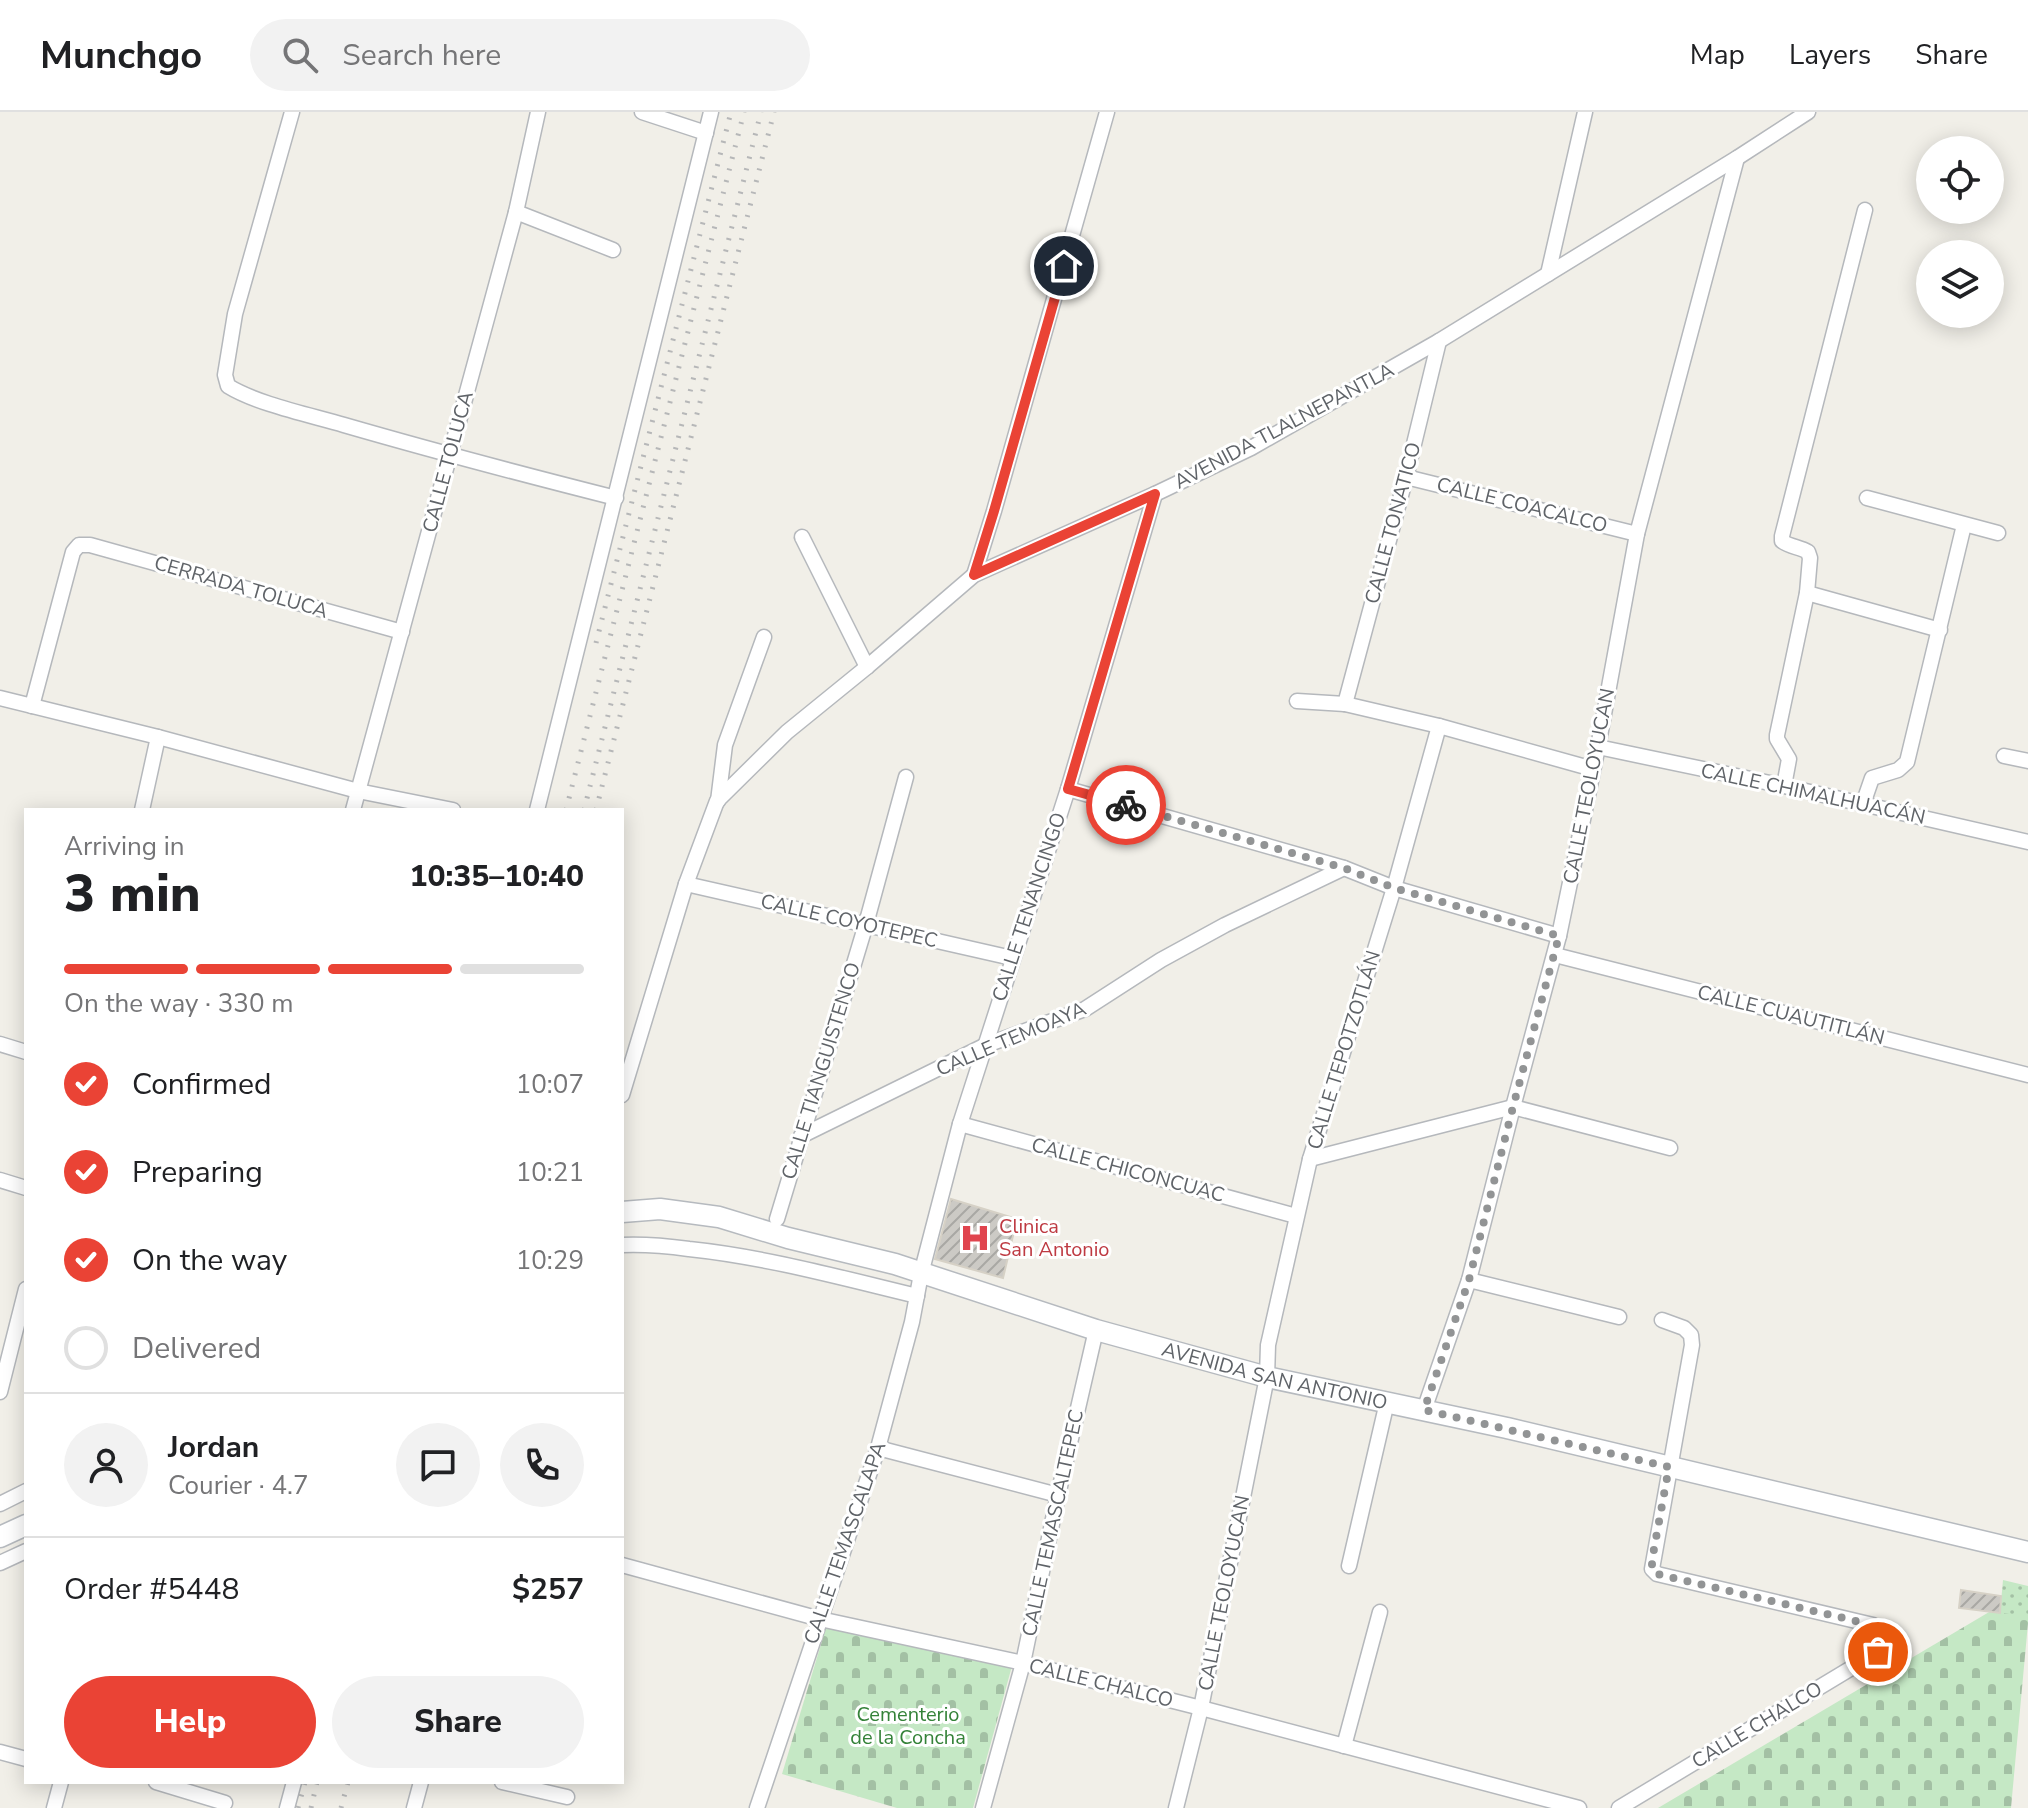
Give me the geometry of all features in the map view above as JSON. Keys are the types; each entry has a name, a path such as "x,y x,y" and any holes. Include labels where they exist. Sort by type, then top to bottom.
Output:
{"main road":[{"name":"AVENIDA SAN ANTONIO","path":"624,1212 660,1209 719,1217 788,1238 895,1264 1096,1330 1267,1377 1424,1410 2028,1552"},
{"path":"0,1537 24,1526"}],"street":[{"path":"292,112 235,314 225,375 228,386 287,409 616,498"},
{"name":"CALLE TOLUCA","path":"354,808 516,212 538,112"},
{"path":"642,112 706,133"},
{"path":"538,808 711,112"},
{"path":"974,575 1107,112"},
{"path":"1548,274 1585,112"},
{"name":"AVENIDA TLALNEPANTLA","path":"624,1088 686,884 717,801 787,732 974,575 1251,448 1439,341 1808,112"},
{"name":"CALLE TEOLOYUCAN","path":"1424,1410 1469,1280 1555,955 1598,747 1637,534 1737,158"},
{"path":"1784,786 1789,759 1777,735 1807,593 1810,558 1803,548 1787,545 1782,541 1782,536 1865,210"},
{"path":"516,212 613,250"},
{"name":"CALLE TONATICO","path":"1345,704 1439,341"},
{"name":"CALLE COACALCO","path":"1406,477 1637,534"},
{"name":"CALLE TENANCINGO","path":"921,1274 960,1124 1068,789 1155,494"},
{"path":"1867,498 1998,533"},
{"path":"1863,804 1872,778 1898,770 1907,762 1964,525"},
{"path":"802,537 867,667"},
{"name":"CERRADA TOLUCA","path":"32,706 73,552 79,545 90,545 402,632"},
{"path":"1807,593 1940,630"},
{"path":"717,801 725,745 764,637"},
{"path":"0,698 358,791 443,808"},
{"path":"1297,701 1345,704 1439,726 1593,769"},
{"name":"CALLE TEPOTZOTLÁN","path":"1267,1377 1268,1345 1310,1159 1394,888 1439,726"},
{"path":"142,808 158,737"},
{"name":"CALLE CHIMALHUACÁN","path":"1598,747 2028,842"},
{"path":"2004,756 2028,761"},
{"name":"CALLE TIANGUISTENCO","path":"777,1219 866,924 906,777"},
{"path":"1068,789 1344,868 1394,888 1559,936"},
{"name":"CALLE TEMOAYA","path":"801,1136 984,1046 1085,1009 1161,960 1225,925 1344,868"},
{"name":"CALLE COYOTEPEC","path":"686,884 1012,958"},
{"name":"CALLE CUAUTITLÁN","path":"1555,955 2028,1075"},
{"path":"0,1044 24,1051"},
{"path":"1310,1159 1513,1107 1670,1148"},
{"name":"CALLE CHICONCUAC","path":"960,1124 1296,1216"},
{"path":"0,1180 24,1187"},
{"path":"624,1245 641,1244 740,1256 917,1296"},
{"name":"CALLE TEMASCALAPA","path":"757,1808 878,1448 912,1322 921,1274"},
{"path":"1469,1280 1619,1317"},
{"path":"0,1392 5,1344 24,1294"},
{"path":"1662,1320 1684,1328 1691,1335 1692,1345 1669,1467"},
{"name":"CALLE TEMASCALTEPEC","path":"983,1808 1023,1663 1096,1330"},
{"name":"CALLE TEOLOYUCAN","path":"1176,1808 1201,1708 1267,1377"},
{"path":"1349,1566 1387,1402"},
{"path":"878,1448 1058,1495"},
{"name":"CALLE CHALCO","path":"1619,1808 1878,1652 1887,1645 1889,1636 1873,1625 1657,1574 1652,1569 1652,1560 1669,1467"},
{"path":"0,1504 24,1492"},
{"path":"0,1563 24,1552"},
{"name":"CALLE CHALCO","path":"624,1566 820,1619 1023,1663 1201,1708 1579,1808"},
{"path":"1344,1746 1380,1612"},
{"path":"0,1752 24,1758"},
{"path":"54,1808 60,1784"},
{"path":"163,1784 225,1803"},
{"path":"287,1808 293,1784"},
{"path":"414,1808 420,1784"},
{"path":"511,1784 567,1797"}],"green space":[{"path":"2003,1580 2028,1586 2028,1616 2000,1613"},
{"path":"2028,1589 2028,1623 2011,1808 1658,1808"},
{"name":"Cementerio de la Concha","path":"828,1621 1012,1666 973,1808 897,1808 782,1774"}],"building":[{"name":"Clinica San Antonio","path":"951,1199 1017,1219 1003,1278 935,1259"},
{"path":"1961,1590 2001,1596 2000,1613 1959,1608"}],"railway":[{"path":"596,643 731,112"},
{"path":"567,808 744,112"},
{"path":"585,808 761,112"},
{"path":"597,808 774,112"},
{"path":"298,1808 304,1784"},
{"path":"311,1808 317,1784"},
{"path":"341,1808 347,1784"}],"way so far":[{"path":"1126,805 1344,868 1394,888 1559,936 1469,1280 1424,1410 1669,1467 1652,1560 1652,1569 1657,1574 1873,1625 1889,1636 1887,1645 1878,1652"}],"place":[{"name":"Clinica San Antonio","path":"975,1238"}],"route":[{"path":"1064,266 974,575 1155,494 1068,789 1126,805"}]}
